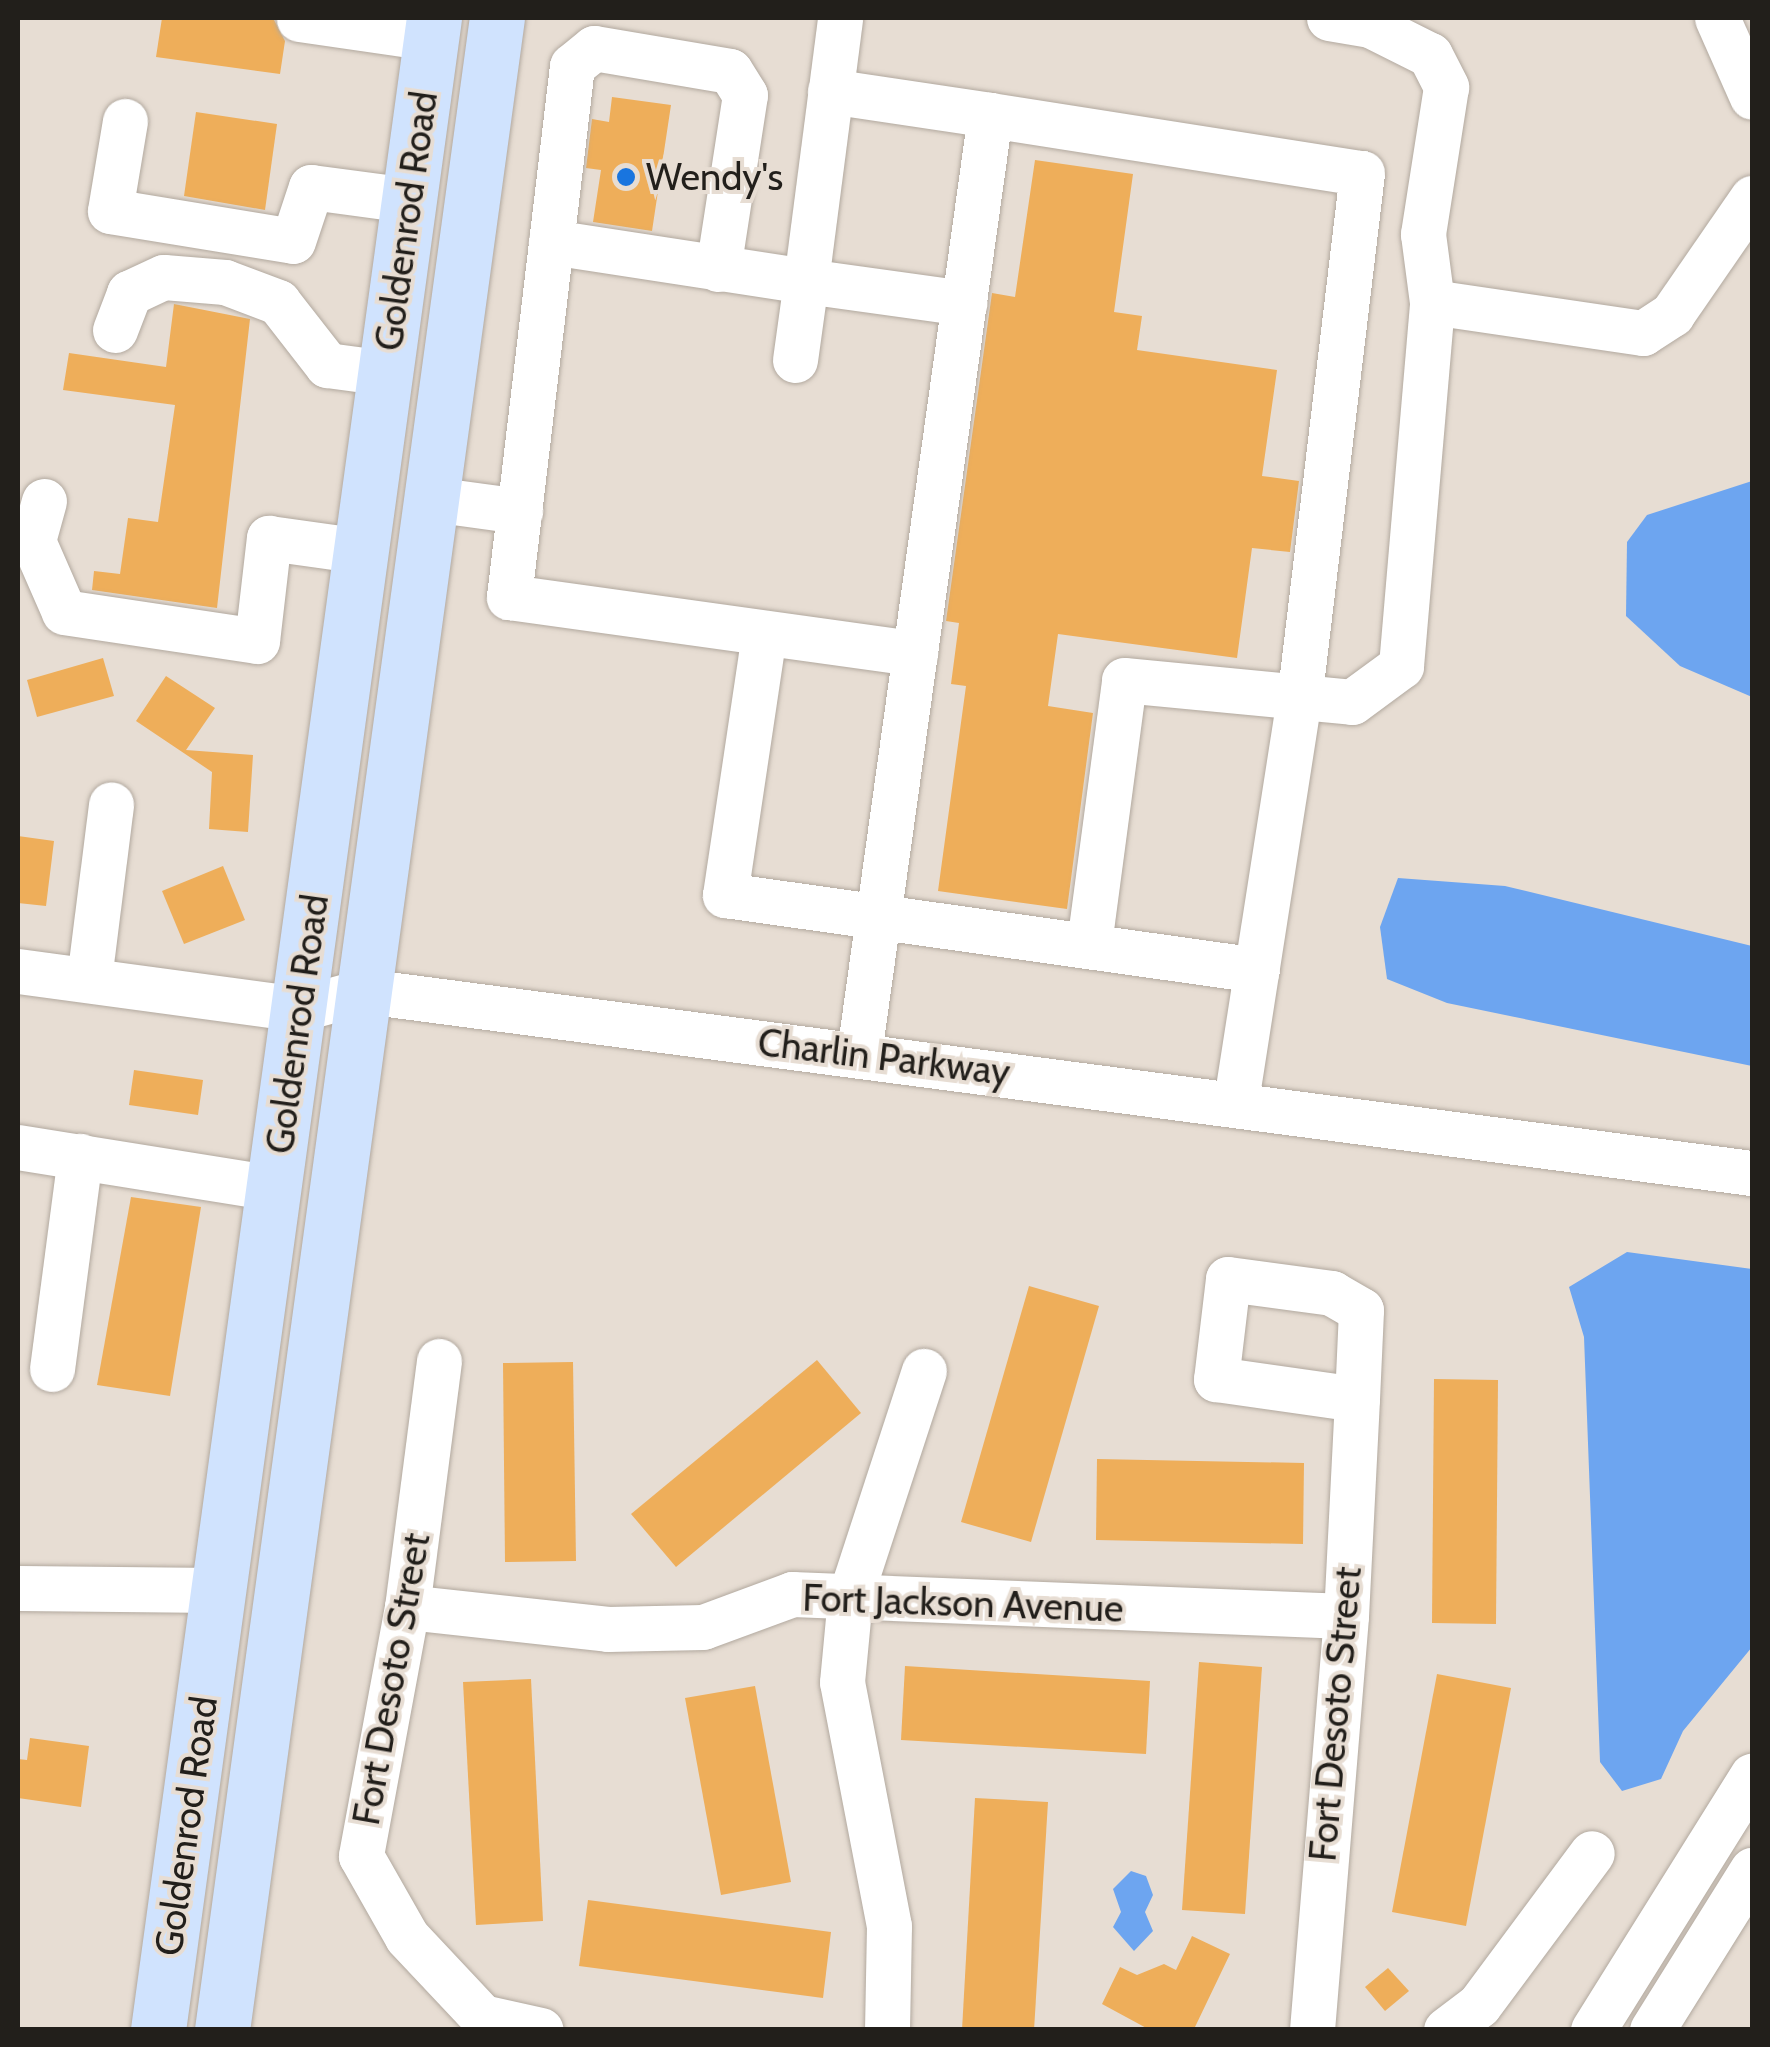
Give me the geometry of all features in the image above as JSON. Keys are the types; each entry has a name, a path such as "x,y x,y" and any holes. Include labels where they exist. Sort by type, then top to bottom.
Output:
{"main road":[{"name":"Goldenrod Road","path":"222,2030 497,18"},
{"name":"Goldenrod Road","path":"162,2019 409,200 446,24"},
{"path":"446,24 451,173 471,211"}],"street":[{"path":"795,360 840,18"},
{"path":"1089,944 1124,680 1300,692 1352,702 1401,666 1432,302 1423,234 1446,88 1430,56 1370,25 1329,18"},
{"path":"1717,18 1752,97"},
{"path":"299,19 446,24"},
{"path":"718,268 745,95 730,71 594,48 572,66 508,597 915,653"},
{"path":"830,91 1362,172 1300,692 1236,1102"},
{"path":"858,1054 990,115"},
{"path":"125,121 110,211 293,241 312,186 409,200"},
{"path":"1432,302 1644,333 1672,314 1752,198"},
{"path":"552,237 718,268 964,303"},
{"path":"115,330 129,293 164,276 225,282 278,302 327,364 386,373"},
{"path":"432,499 520,512"},
{"path":"44,501 33,541 64,612 256,641 269,538 362,551"},
{"path":"764,634 725,895 1257,970"},
{"path":"90,979 111,804"},
{"name":"Charlin Parkway","path":"18,971 300,1009 365,991 1236,1102 1752,1173"},
{"path":"18,1147 275,1188"},
{"path":"52,1369 80,1156"},
{"name":"Fort Desoto Street","path":"439,1361 407,1607 361,1856 407,1936 482,2017 540,2030"},
{"path":"887,2030 890,1926 842,1682 850,1597 924,1371"},
{"name":"Fort Desoto Street","path":"1312,2030 1346,1616 1357,1399"},
{"path":"18,1588 219,1590"},
{"name":"Fort Jackson Avenue","path":"407,1607 608,1630 704,1627 792,1594 1346,1616"},
{"path":"1593,2030 1752,1776"},
{"path":"1446,2030 1478,2005 1592,1853"},
{"path":"1652,2030 1752,1870"}],"water":[{"path":"1752,481 1752,697 1680,666 1626,616 1627,542 1647,515"},
{"path":"1398,878 1505,886 1752,946 1752,1066 1447,1003 1387,979 1380,927"},
{"path":"1627,1252 1752,1269 1752,1647 1683,1731 1661,1779 1622,1791 1600,1762 1584,1337 1569,1287"},
{"path":"1131,1871 1146,1876 1153,1895 1145,1912 1153,1931 1134,1951 1113,1927 1121,1912 1113,1889"}],"building":[{"path":"162,18 273,18 285,41 280,74 156,57"},
{"path":"612,97 671,105 652,231 593,222 601,170 586,168 592,119 609,122"},
{"path":"196,112 277,124 265,210 184,196"},
{"path":"1035,160 1133,174 1114,312 1142,316 1137,350 1277,370 1262,476 1299,481 1290,552 1252,548 1237,658 1058,634 1048,706 1093,713 1067,909 938,891 966,686 951,684 959,623 946,621 992,293 1015,297"},
{"path":"174,304 250,319 217,608 92,590 94,571 120,574 128,518 158,522 175,405 63,390 69,353 166,367"},
{"path":"103,658 114,696 37,717 27,680"},
{"path":"166,676 215,708 186,750 253,755 248,832 209,829 212,772 136,721"},
{"path":"18,836 54,841 46,906 18,903"},
{"path":"223,866 245,920 184,944 162,891"},
{"path":"134,1070 203,1080 198,1115 129,1105"},
{"path":"131,1197 201,1207 170,1396 97,1385"},
{"path":"1029,1286 1099,1306 1031,1542 961,1522"},
{"path":"817,1360 861,1413 676,1567 631,1514"},
{"path":"573,1362 576,1561 505,1562 503,1363"},
{"path":"1434,1379 1498,1380 1496,1624 1432,1623"},
{"path":"1097,1459 1304,1463 1303,1544 1096,1540"},
{"path":"1199,1662 1262,1667 1245,1914 1182,1910"},
{"path":"905,1666 1150,1681 1146,1754 901,1740"},
{"path":"1437,1674 1511,1688 1466,1926 1392,1912"},
{"path":"531,1679 543,1921 476,1925 463,1682"},
{"path":"755,1686 791,1882 721,1895 685,1698"},
{"path":"30,1738 89,1746 81,1807 18,1798 18,1759 27,1760"},
{"path":"975,1798 1048,1802 1034,2030 962,2030"},
{"path":"588,1900 831,1932 823,1998 579,1966"},
{"path":"1192,1936 1230,1954 1195,2027 1150,2030 1102,2004 1120,1967 1137,1975 1164,1964 1176,1970"},
{"path":"1388,1968 1409,1991 1385,2011 1365,1987"}],"place":[{"name":"Wendy's","path":"626,177"}]}
